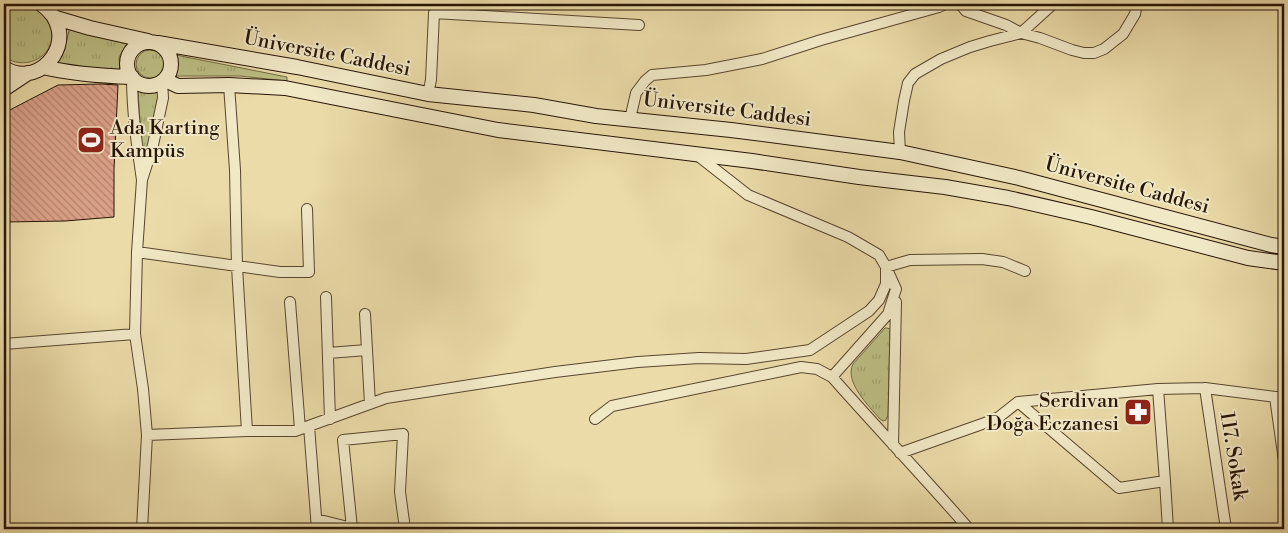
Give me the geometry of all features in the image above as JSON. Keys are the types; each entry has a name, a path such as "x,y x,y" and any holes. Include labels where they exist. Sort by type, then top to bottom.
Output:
{"main road":[{"path":"4,90 28,73 43,67 51,60 57,50 60,40 56,18 49,9 41,4"},
{"name":"Üniversite Caddesi","path":"56,18 90,28 155,42 297,67 428,94 534,105 596,116 732,130 900,152 1019,178 1271,245 1284,246"},
{"path":"132,77 128,71 127,63 132,50 144,42 155,42 164,47 169,53 171,60 169,74 163,81"},
{"name":"Üniversite Caddesi","path":"43,67 74,73 132,77 137,82 151,86 163,81 178,86 229,85 285,88 498,130 752,161 859,178 945,187 1008,198 1091,217 1248,258 1284,262"},
{"path":"4,68 17,73 28,73"}],"street":[{"path":"630,119 636,93 652,75 706,70 762,59 945,4"},
{"path":"960,4 966,11 1006,25 1021,33 1084,53 1094,53 1104,49 1123,34 1134,14 1137,4"},
{"path":"900,152 899,132 904,101 908,83 915,74 941,59 970,47 1021,33 1053,4"},
{"path":"428,94 431,80 434,13 639,24"},
{"path":"132,77 134,117 142,180 137,252 135,334 147,435 142,529"},
{"path":"142,180 153,144 163,98 163,81"},
{"path":"229,85 235,170 237,267 247,431"},
{"path":"697,155 748,195 848,237 879,255 896,289 897,449"},
{"path":"137,252 237,267 280,272 309,272 307,209"},
{"path":"886,267 910,260 982,260 1003,262 1025,270"},
{"path":"147,435 295,431 386,398 555,372 638,362 699,358 746,359 810,350 868,311 879,300 886,284 886,267"},
{"path":"832,377 888,314 896,289"},
{"path":"326,297 330,419"},
{"path":"290,302 317,524 354,529 343,440 403,434 400,492 405,529"},
{"path":"364,314 370,404"},
{"path":"4,344 135,334"},
{"path":"328,353 367,350"},
{"path":"595,419 612,406 801,367 817,369 832,377 968,529"},
{"path":"897,449 982,424 999,417 1018,402 1158,389 1205,388 1280,398 1284,461"},
{"name":"117. Sokak","path":"1205,388 1226,529"},
{"path":"1158,389 1168,529"},
{"path":"1018,402 1120,488 1166,481"},
{"path":"884,529 968,529"}],"green space":[{"path":"19,4 27,4 37,8 51,27 50,47 36,60 26,63 15,62 4,57 4,10"},
{"path":"69,26 128,42 119,57 120,74 54,65 66,42"},
{"path":"150,50 160,54 164,64 160,74 150,78 140,74 136,64 140,54"},
{"path":"176,55 287,77 287,81 240,76 175,76 178,65"},
{"path":"138,91 151,93 159,91 148,152 143,168"},
{"path":"885,328 890,329 888,415 886,420 883,421 859,393 851,371 853,364"}],"building":[{"path":"58,85 118,85 114,217 65,221 4,222 4,113"}],"place":[{"name":"Ada Karting Kampüs","path":"91,140"},
{"name":"Serdivan Doğa Eczanesi","path":"1138,412"}]}
